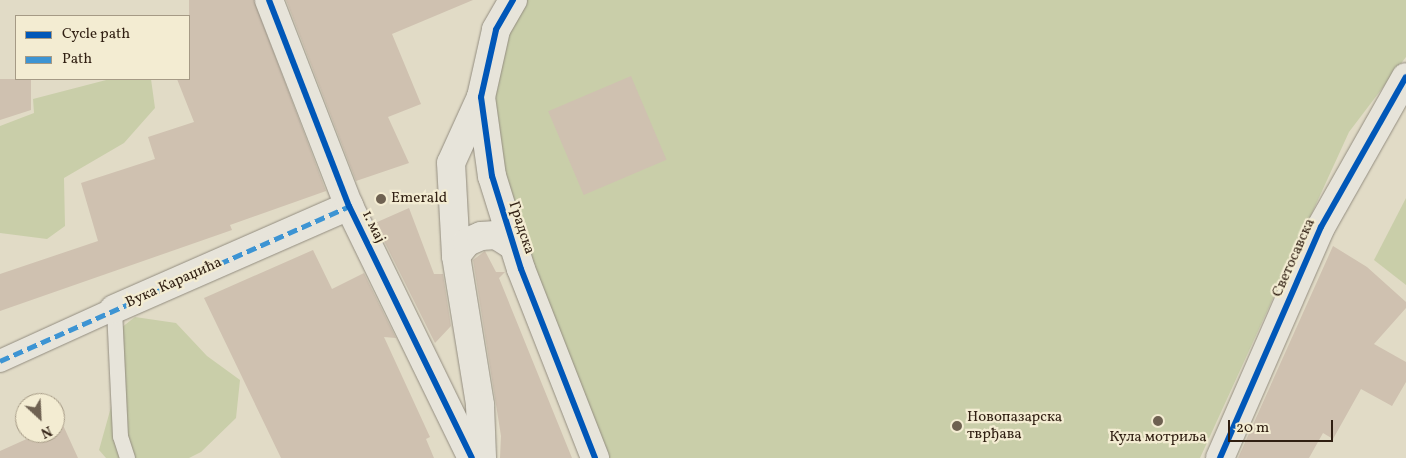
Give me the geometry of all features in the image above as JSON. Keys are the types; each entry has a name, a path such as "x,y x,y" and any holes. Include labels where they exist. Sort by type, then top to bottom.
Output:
{"street":[{"name":"1. мај","path":"269,0 349,206 472,458"},
{"name":"Градска","path":"513,0 496,30 481,97 492,176 512,245 595,458"},
{"name":"Светосавска","path":"1220,458 1322,227 1406,77"},
{"path":"481,97 452,163 456,256 480,405 482,458"},
{"name":"Вука Караџића","path":"0,361 349,206"},
{"path":"456,256 467,242 481,236 496,235 512,245"}],"lane":[{"path":"114,309 120,436 128,458"}],"green space":[{"path":"513,0 1406,0 1406,57 1349,132 1200,458 595,458 507,229 487,57"},
{"path":"106,80 151,80 155,108 124,143 64,178 65,226 47,239 0,233 0,126 34,113 33,99"},
{"path":"1406,198 1406,285 1374,260"},
{"path":"135,317 176,323 207,356 240,380 236,418 201,452 189,458 106,458 99,450 120,375 112,335"}],"building":[{"path":"189,0 254,0 326,191 230,225 232,230 0,311 0,274 98,241 81,183 155,159 148,137 194,122 177,80 190,80"},
{"path":"286,0 473,0 392,34 421,104 388,117 409,163 356,181"},
{"path":"631,76 667,160 584,195 548,111"},
{"path":"0,79 31,80 31,110 0,120"},
{"path":"409,208 434,274 443,274 451,326 435,343 375,223"},
{"path":"1333,246 1367,267 1406,302 1406,308 1374,344 1406,362 1406,382 1392,406 1361,389 1333,439 1323,433 1309,458 1238,458"},
{"path":"313,250 332,289 364,273 396,338 384,337 430,437 426,439 434,458 281,458 204,298"},
{"path":"485,251 496,272 505,272 499,278 572,458 500,458 501,436 473,260"},
{"path":"65,430 78,458 0,458 0,451 18,443 65,443"}],"marked path":[{"path":"0,361 349,206"}],"cycle path":[{"path":"269,0 349,206 472,458"},
{"path":"513,0 496,30 481,97 492,176 521,269 595,458"},
{"path":"1220,458 1321,227 1406,77"}],"place":[{"name":"Emerald","path":"381,199"},
{"name":"Кула мотриља","path":"1158,421"},
{"name":"Новопазарска тврђава","path":"957,426"}]}
